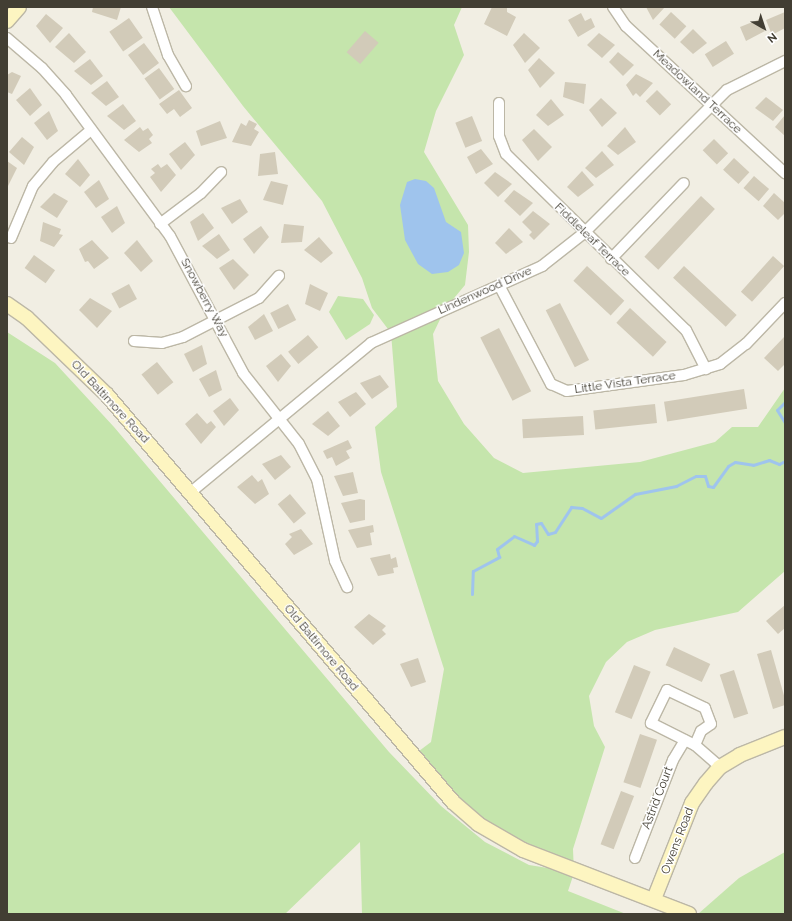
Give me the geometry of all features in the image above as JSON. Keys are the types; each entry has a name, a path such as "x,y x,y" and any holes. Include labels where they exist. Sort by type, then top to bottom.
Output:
{"street":[{"path":"7,21 19,7"},
{"path":"152,7 168,55 186,86"},
{"name":"Meadowland Terrace","path":"613,7 626,26 785,173"},
{"name":"Snowberry Way","path":"7,38 42,68 91,130 160,224 216,320 243,373 299,444 317,479 335,561 347,588"},
{"name":"Lindenwood Drive","path":"191,492 371,343 500,287 542,266 584,233 711,104 742,80 785,61"},
{"name":"Fiddleleaf Terrace","path":"499,103 499,136 506,154 584,233 686,330 706,369"},
{"path":"11,238 33,186 53,162 91,130"},
{"path":"160,224 201,194 221,172"},
{"path":"611,259 684,183"},
{"path":"134,341 162,343 216,320 259,298 279,276"},
{"name":"Little Vista Terrace","path":"500,287 551,384 558,390 684,376 706,369 731,357 785,303"},
{"name":"Old Baltimore Road","path":"7,304 27,318 107,395 191,492 411,757 453,802 495,836 523,850 574,873 654,899 689,914"},
{"name":"Astrid Court","path":"635,858 673,760 690,742 701,731 711,724 705,708 667,690 651,723 690,742 720,767"},
{"name":"Owens Road","path":"654,899 692,803 720,767 740,754 785,737"}],"green space":[{"path":"169,7 462,7 454,25 464,55 436,111 424,152 468,225 469,252 465,285 445,309 433,334 438,381 464,424 494,458 523,473 640,462 715,442 732,427 758,427 785,388 785,571 738,612 655,630 627,642 606,662 589,696 594,726 605,747 573,849 574,873 568,891 626,914 362,914 360,842 285,914 7,914 7,332 55,363 114,427 389,752 441,806 485,842 529,865 573,872 495,835 411,757 431,742 444,669 381,472 375,427 397,407 391,333 372,308 362,278 322,201 243,106"},
{"path":"338,296 363,299 374,315 370,324 346,340 329,312"},
{"path":"785,852 785,914 698,914 739,878"}],"water":[{"path":"415,179 426,181 434,188 446,222 461,232 464,253 459,265 448,272 432,274 418,264 405,240 400,205 407,182"}],"building":[{"path":"93,7 121,7 117,20 92,12"},
{"path":"492,7 507,7 507,12 516,17 507,36 484,24"},
{"path":"646,7 665,7 653,20"},
{"path":"671,12 686,26 675,39 659,24"},
{"path":"785,12 785,28 772,35 766,20"},
{"path":"581,13 585,21 591,18 595,27 578,37 568,20"},
{"path":"46,14 63,28 50,43 36,26"},
{"path":"129,18 143,38 123,51 109,32"},
{"path":"760,19 765,31 746,41 740,27"},
{"path":"693,29 707,43 693,54 680,42"},
{"path":"365,31 379,43 360,64 347,52"},
{"path":"69,33 86,52 74,63 55,47"},
{"path":"524,33 540,48 525,63 513,45"},
{"path":"599,33 615,45 602,58 587,45"},
{"path":"726,41 734,54 713,67 705,54"},
{"path":"144,43 159,63 143,75 128,55"},
{"path":"618,52 634,65 623,76 609,62"},
{"path":"539,58 555,73 540,88 528,70"},
{"path":"90,59 103,76 91,85 74,71"},
{"path":"159,68 174,89 160,100 144,79"},
{"path":"12,72 21,76 12,94 7,92 7,75"},
{"path":"636,74 653,83 640,97 636,93 633,96 626,85"},
{"path":"107,81 119,97 106,106 91,93"},
{"path":"565,82 586,84 584,104 563,97"},
{"path":"30,88 42,105 30,116 16,100"},
{"path":"179,90 192,108 180,117 174,109 167,114 159,104"},
{"path":"657,90 671,104 660,115 646,101"},
{"path":"766,97 783,110 773,121 755,108"},
{"path":"601,98 617,113 602,127 589,110"},
{"path":"551,99 564,115 548,126 536,115"},
{"path":"123,104 136,121 124,130 107,116"},
{"path":"49,111 58,131 47,140 34,123"},
{"path":"785,115 785,136 775,127"},
{"path":"472,116 482,141 465,148 455,123"},
{"path":"249,120 257,124 254,129 259,132 251,146 232,142 241,123 246,126"},
{"path":"220,121 227,138 201,146 196,131"},
{"path":"140,127 143,131 148,128 153,135 149,139 152,143 139,152 124,140"},
{"path":"625,127 636,142 618,155 607,146"},
{"path":"534,129 552,147 538,161 522,140"},
{"path":"22,137 34,147 24,165 9,152"},
{"path":"714,139 728,153 717,164 703,150"},
{"path":"185,142 195,155 181,170 169,154"},
{"path":"481,149 493,164 476,174 467,157"},
{"path":"602,151 614,165 596,178 585,168"},
{"path":"275,152 278,174 258,176 260,154"},
{"path":"734,158 749,172 738,184 723,170"},
{"path":"78,159 90,175 80,187 65,174"},
{"path":"7,161 17,168 7,188"},
{"path":"158,164 161,168 167,164 176,175 161,192 150,177 155,173 151,169"},
{"path":"582,171 594,185 578,197 567,187"},
{"path":"495,172 512,184 498,197 484,183"},
{"path":"754,176 769,189 759,201 744,188"},
{"path":"99,180 109,199 96,208 84,192"},
{"path":"271,181 288,185 283,205 263,200"},
{"path":"514,190 533,203 520,216 504,201"},
{"path":"54,193 68,201 57,218 40,207"},
{"path":"774,193 785,203 785,213 778,220 763,206"},
{"path":"701,196 715,209 658,270 644,257"},
{"path":"240,199 248,212 232,224 221,208"},
{"path":"117,206 125,223 112,233 101,217"},
{"path":"533,211 550,224 534,240 529,235 532,232 522,222"},
{"path":"203,213 214,228 198,241 190,222"},
{"path":"43,222 61,229 59,234 63,235 54,247 40,241"},
{"path":"284,224 304,226 302,242 281,243"},
{"path":"261,226 269,237 254,254 243,239"},
{"path":"509,228 523,242 506,254 495,243"},
{"path":"219,234 230,250 217,259 202,246"},
{"path":"319,237 333,253 321,263 304,250"},
{"path":"92,240 109,258 94,269 88,261 85,262 79,249"},
{"path":"137,240 153,261 141,272 124,253"},
{"path":"34,255 55,270 46,283 25,268"},
{"path":"773,256 784,266 752,302 741,292"},
{"path":"233,259 249,275 234,290 219,268"},
{"path":"587,266 624,301 611,315 573,281"},
{"path":"684,266 737,315 726,327 673,278"},
{"path":"129,284 137,299 119,308 111,293"},
{"path":"310,284 328,293 320,311 305,304"},
{"path":"90,298 112,311 97,328 79,310"},
{"path":"560,303 589,360 575,367 546,310"},
{"path":"288,304 296,320 278,329 270,313"},
{"path":"630,308 667,342 653,357 616,323"},
{"path":"264,314 273,331 255,340 248,327"},
{"path":"499,328 531,391 513,401 480,338"},
{"path":"308,335 318,347 298,364 288,352"},
{"path":"785,336 785,364 778,371 764,358"},
{"path":"202,345 207,364 193,372 184,354"},
{"path":"281,354 291,366 278,382 266,366"},
{"path":"157,362 173,382 158,395 141,375"},
{"path":"216,370 222,390 209,397 199,379"},
{"path":"380,375 389,387 372,399 360,383"},
{"path":"744,389 747,409 667,421 664,402"},
{"path":"356,392 366,404 350,417 338,402"},
{"path":"230,398 239,410 224,426 213,411"},
{"path":"655,404 657,423 595,429 593,410"},
{"path":"328,411 340,426 328,436 312,424"},
{"path":"197,413 207,424 211,421 216,427 201,444 185,424"},
{"path":"583,416 584,435 523,438 522,419"},
{"path":"348,440 352,448 346,451 350,458 336,466 332,457 327,459 323,451"},
{"path":"281,455 291,467 275,480 262,464"},
{"path":"353,472 358,493 343,496 334,476"},
{"path":"252,475 258,482 262,479 269,494 255,504 237,487"},
{"path":"290,494 306,513 294,523 278,504"},
{"path":"360,499 365,500 365,520 350,523 341,503"},
{"path":"373,525 374,532 370,533 372,545 357,548 348,530"},
{"path":"301,529 313,544 294,555 285,544 292,537 289,534"},
{"path":"390,554 391,559 396,557 398,567 393,568 394,573 378,576 370,558"},
{"path":"785,605 785,628 778,634 766,621"},
{"path":"369,614 386,626 382,630 386,634 373,645 354,627"},
{"path":"674,647 710,664 702,682 666,665"},
{"path":"771,650 785,699 785,705 773,709 757,654"},
{"path":"418,658 426,682 411,687 400,664"},
{"path":"634,665 651,672 632,719 615,712"},
{"path":"734,670 748,714 734,718 720,675"},
{"path":"640,734 657,740 640,788 623,782"},
{"path":"621,791 634,796 614,849 601,844"}],"waterway":[{"path":"785,402 777,410 785,423"},
{"path":"472,594 473,571 499,557 497,549 514,536 534,545 537,541 536,524 541,523 548,534 555,532 571,507 582,508 601,518 635,494 676,486 696,476 705,476 708,486 713,487 728,466 735,462 753,465 769,460 779,464 785,461"}]}
